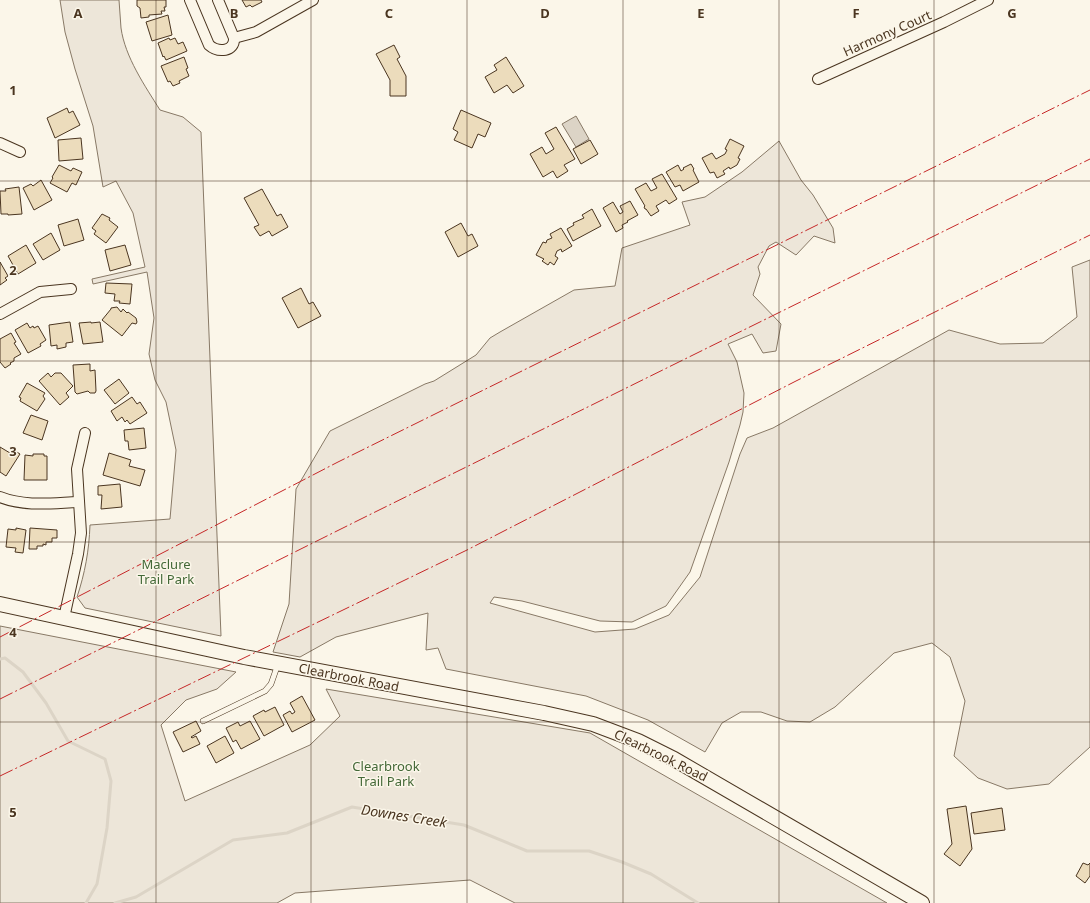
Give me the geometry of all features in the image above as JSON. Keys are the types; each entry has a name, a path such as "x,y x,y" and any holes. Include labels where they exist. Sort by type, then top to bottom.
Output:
{"main road":[{"name":"Clearbrook Road","path":"0,604 279,663 537,711 593,724 638,741 674,759 922,903"}],"street":[{"path":"190,0 209,46 214,50 220,51 232,46 235,42 218,0"},
{"path":"234,38 256,32 313,0"},
{"name":"Harmony Court","path":"818,79 944,22 988,0"},
{"path":"0,143 20,152"},
{"path":"0,314 40,292 71,289"},
{"path":"64,618 81,533 77,468 85,433"},
{"path":"0,497 12,502 37,504 78,502"}],"lane":[{"path":"203,721 265,691 271,684 279,663"}],"green space":[{"name":"Maclure Trail Park","path":"60,0 119,0 123,39 136,71 148,91 160,110 183,117 201,132 221,636 85,608 77,597 86,562 90,525 170,519 176,450 166,402 155,380 149,354 154,318 147,272 93,284 92,279 145,267 133,213 116,181 103,187 93,126 65,32"},
{"path":"779,141 801,180 813,195 833,228 835,243 814,236 796,255 776,242 769,246 758,267 760,274 753,295 781,324 776,351 763,353 752,334 728,344 737,362 744,393 743,412 729,462 690,572 666,606 632,622 600,621 522,601 494,597 490,603 595,632 635,629 669,615 700,577 740,454 747,438 773,428 949,330 1000,344 1043,343 1077,317 1072,267 1090,260 1090,747 1049,784 1007,789 978,778 954,756 965,701 950,657 932,643 894,653 835,707 810,722 787,721 761,712 741,712 722,723 705,752 648,720 586,696 446,669 438,648 426,650 428,613 336,637 300,657 273,652 289,604 296,489 330,431 434,381 476,355 490,338 574,290 615,286 622,248 690,225 682,202 705,197 742,172"},
{"name":"Clearbrook Trail Park","path":"0,626 236,672 217,689 186,700 161,725 185,801 310,745 340,716 326,689 590,733 887,903 515,903 470,880 295,893 277,903 0,903"}],"shaded area":[{"path":"576,116 589,139 576,147 562,124"}],"building":[{"path":"137,0 166,0 166,7 164,7 165,11 161,11 162,14 149,15 149,17 141,18 140,8 137,6"},
{"path":"242,0 261,0 262,2 252,7 250,5 246,7"},
{"path":"168,15 172,35 152,41 146,22"},
{"path":"169,38 170,40 175,38 178,44 183,42 187,51 166,60 164,56 163,57 158,43"},
{"path":"394,45 400,57 397,59 406,76 406,96 390,96 390,80 376,54"},
{"path":"184,57 189,76 173,86 170,81 168,82 161,66"},
{"path":"506,57 524,86 513,93 507,85 494,93 485,77 497,70 494,65"},
{"path":"67,108 69,113 73,111 80,125 55,138 47,118"},
{"path":"461,110 491,123 485,137 478,134 472,148 454,140 458,132 453,129"},
{"path":"556,127 575,159 564,165 568,171 557,178 553,171 543,177 530,154 542,147 546,154 554,149 545,133"},
{"path":"81,138 83,159 59,161 58,140"},
{"path":"730,139 744,146 738,158 740,159 737,165 730,169 729,167 723,171 725,174 717,178 714,172 710,173 702,158 712,153 716,159 725,154 727,150 725,149"},
{"path":"590,140 598,154 581,164 573,149"},
{"path":"691,164 699,182 683,191 680,185 675,187 666,172 678,165 681,171 684,169 683,168"},
{"path":"59,165 71,171 73,168 82,172 76,185 72,183 67,192 50,183"},
{"path":"662,174 677,199 669,204 666,200 656,206 659,211 651,216 645,209 645,206 635,189 646,183 651,191 657,188 652,179"},
{"path":"41,180 52,200 34,210 23,188 31,184 33,186"},
{"path":"19,187 22,214 1,214 0,191 6,191 5,189"},
{"path":"262,189 277,216 281,214 288,227 272,236 269,231 260,236 254,227 259,225 244,198"},
{"path":"630,201 638,215 627,221 628,222 622,225 623,228 616,232 603,208 613,202 620,214 623,212 620,206"},
{"path":"592,209 601,226 573,241 567,229 574,225 573,223 584,218 582,215"},
{"path":"102,214 110,218 109,220 118,227 106,243 94,234 96,231 92,228"},
{"path":"78,219 84,240 64,246 58,225"},
{"path":"461,223 468,236 472,234 478,246 458,257 445,232"},
{"path":"561,228 572,246 562,252 561,249 557,251 555,256 558,258 554,265 550,262 548,265 542,261 544,259 536,255 543,242 546,243 547,240 552,238 550,234"},
{"path":"51,233 60,250 43,260 33,244"},
{"path":"26,245 36,263 18,274 8,256"},
{"path":"125,245 131,265 110,271 105,250"},
{"path":"0,262 8,276 5,278 7,280 0,285"},
{"path":"106,283 132,284 130,304 114,301 115,294 105,293"},
{"path":"301,288 309,304 313,302 321,316 298,328 282,298"},
{"path":"117,307 121,312 123,309 136,318 137,322 136,324 132,323 122,336 102,320 111,308"},
{"path":"70,322 73,342 66,343 66,347 57,349 57,345 51,346 49,325"},
{"path":"100,322 103,342 83,344 79,323"},
{"path":"27,323 30,328 33,326 34,328 38,326 46,340 40,344 41,346 28,353 15,330"},
{"path":"11,333 16,342 14,343 21,354 14,358 14,361 5,368 0,362 0,339"},
{"path":"90,364 90,371 95,370 96,391 95,393 90,393 88,391 77,394 75,392 73,365"},
{"path":"48,373 51,377 55,373 61,373 73,386 66,393 69,397 60,405 39,381"},
{"path":"119,379 129,393 115,404 104,390"},
{"path":"27,383 45,393 43,396 45,399 37,411 20,401 21,398 19,397"},
{"path":"132,397 137,404 140,402 147,413 130,424 127,420 125,422 122,417 117,421 111,411"},
{"path":"31,415 48,421 42,440 23,433"},
{"path":"144,428 146,448 129,450 128,441 125,441 124,430"},
{"path":"0,447 10,453 12,449 20,454 6,476 0,472"},
{"path":"109,453 131,460 129,466 145,470 140,486 103,475"},
{"path":"33,454 44,454 44,456 47,456 47,480 24,480 25,455 33,456"},
{"path":"120,484 122,507 101,509 102,495 98,495 98,486"},
{"path":"16,528 26,530 23,553 15,552 16,548 6,547 8,529 16,530"},
{"path":"30,528 57,530 57,538 52,538 52,542 46,542 46,545 43,544 43,546 37,546 37,549 29,549"},
{"path":"302,696 315,720 292,732 283,715 290,711 292,714 295,712 290,703"},
{"path":"275,707 284,725 264,736 253,716 264,710 265,712"},
{"path":"196,721 201,731 191,737 196,736 200,744 183,752 173,732"},
{"path":"250,721 260,739 241,749 236,740 233,742 226,728 238,722 240,726"},
{"path":"225,736 234,753 216,763 207,746"},
{"path":"966,806 972,849 960,866 944,854 952,844 947,809"},
{"path":"1002,808 1005,830 974,834 971,813"},
{"path":"1083,863 1088,865 1090,863 1090,876 1085,883 1076,876"}],"waterway":[{"path":"0,659 5,658 23,672 46,703 68,741 105,759 111,781 107,828 97,884 86,903"},
{"name":"Downes Creek","path":"115,903 136,897 233,840 287,833 352,807 464,825 527,851 589,851 651,874 698,903"}],"power":[{"path":"0,637 338,462 1090,90"},
{"path":"0,699 1090,159"},
{"path":"0,776 467,550 796,381 1090,235"}]}
